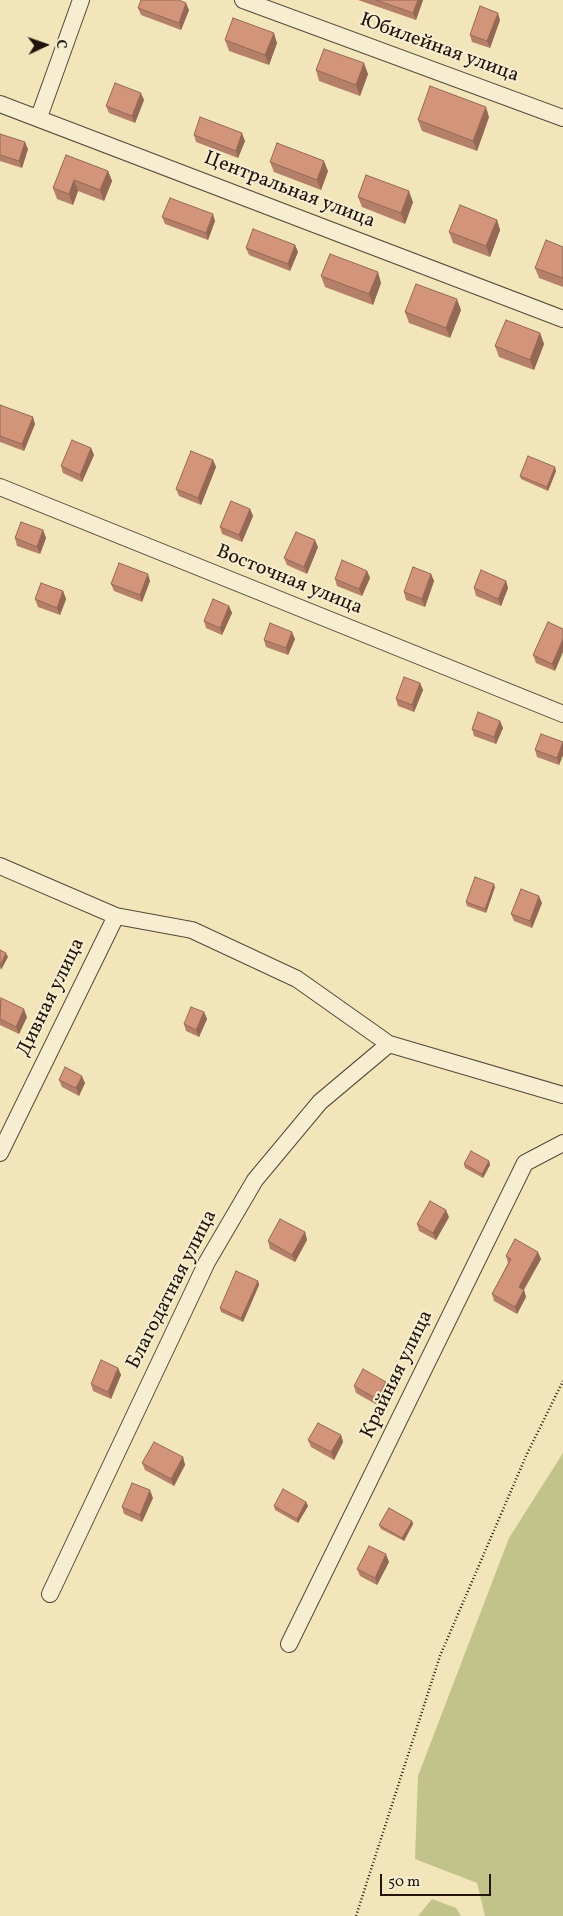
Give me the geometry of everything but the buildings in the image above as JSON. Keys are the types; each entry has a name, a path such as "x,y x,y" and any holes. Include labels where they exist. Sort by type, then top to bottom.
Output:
{"street":[{"path":"39,117 81,0"},
{"name":"Юбилейная улица","path":"243,0 563,118"},
{"name":"Центральная улица","path":"0,104 39,117 563,318"},
{"name":"Восточная улица","path":"0,487 563,714"},
{"path":"0,866 116,916 192,930 288,975 389,1044 563,1095"},
{"name":"Дивная улица","path":"0,1153 116,916"},
{"name":"Благодатная улица","path":"50,1594 208,1262 255,1180 320,1102 389,1044"},
{"name":"Крайняя улица","path":"289,1644 525,1163 563,1143"}],"path":[{"path":"356,1916 440,1656 526,1456 563,1381"}],"green space":[{"path":"563,1453 563,1916 485,1916 477,1883 415,1859 418,1776 509,1538"},
{"path":"432,1899 456,1908 461,1916 418,1916"}]}
